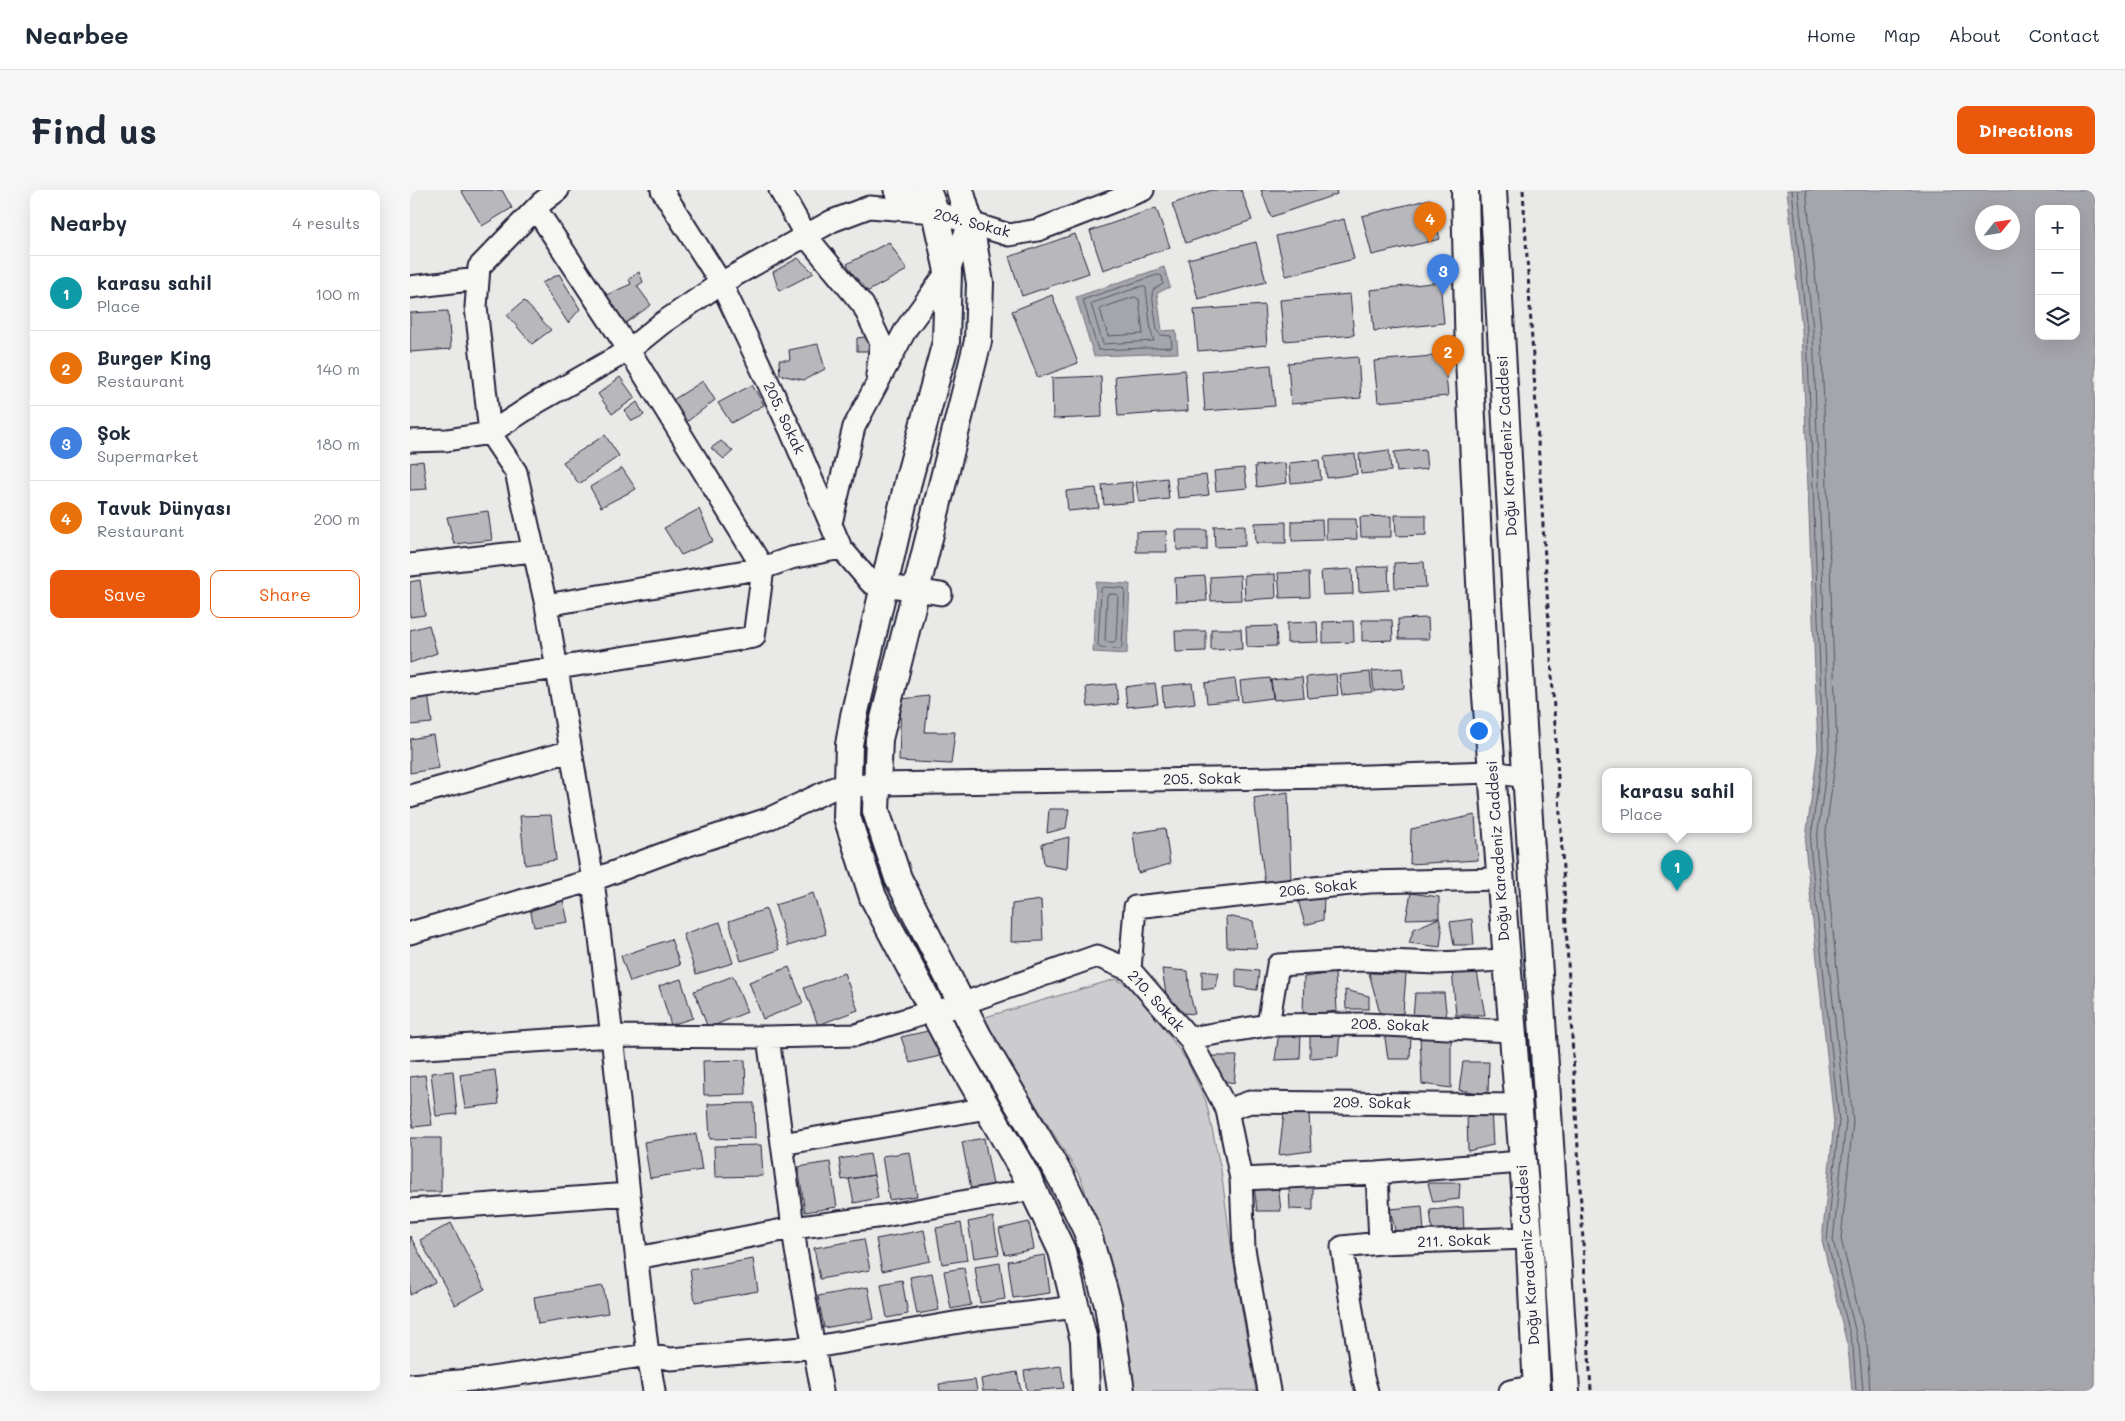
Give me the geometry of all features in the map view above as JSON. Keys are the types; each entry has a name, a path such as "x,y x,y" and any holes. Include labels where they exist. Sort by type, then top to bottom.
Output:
{"main road":[{"path":"960,190 970,224 980,283 978,341 928,592 879,740 876,811 898,878 987,1108 1033,1189 1062,1252 1084,1341 1084,1391"},
{"name":"Doğu Karadeniz Caddesi","path":"1465,190 1469,367 1485,683 1528,1238 1537,1388"},
{"name":"Doğu Karadeniz Caddesi","path":"1493,190 1526,777 1566,1391"},
{"path":"931,201 948,271 946,342 909,478 854,716 849,745 847,817 873,897 948,1008 978,1036 1062,1178 1087,1231 1108,1305 1121,1391"}],"street":[{"path":"558,190 536,209 479,267 476,307 490,433 516,472 546,605 593,880 648,1355 654,1391"},
{"name":"205. Sokak","path":"662,190 721,283 791,431 841,548 871,583 928,592"},
{"path":"780,190 806,236 863,305 881,343 876,387"},
{"path":"895,190 931,201"},
{"name":"204. Sokak","path":"490,433 536,403 629,350 661,324 721,283 832,221 869,207 931,201 970,224 1009,235 1038,230 1144,190"},
{"path":"410,688 557,668 754,637 764,568 629,350 536,209"},
{"path":"831,523 854,427 906,330 948,271 970,224"},
{"path":"410,287 478,279"},
{"path":"410,441 447,440 490,433"},
{"path":"546,605 764,568 791,558 841,548"},
{"path":"410,565 533,551"},
{"path":"410,796 571,751"},
{"name":"205. Sokak","path":"410,933 593,880 676,849 768,819 834,788 848,786 1337,777 1492,772 1526,777"},
{"name":"206. Sokak","path":"1130,970 1135,907 1369,882 1501,879"},
{"name":"210. Sokak","path":"410,1049 612,1036 768,1037 856,1035 948,1008 1097,956 1130,970 1189,1038 1227,1110 1241,1179 1244,1249 1269,1391"},
{"path":"1268,1025 1278,964 1361,960 1437,963 1506,960"},
{"name":"208. Sokak","path":"1189,1038 1268,1025 1364,1024 1512,1030"},
{"path":"768,1037 793,1228 822,1391"},
{"name":"209. Sokak","path":"1227,1110 1250,1102 1518,1105"},
{"path":"782,1144 987,1108"},
{"path":"1241,1179 1377,1173 1522,1162"},
{"path":"1377,1173 1380,1243"},
{"path":"637,1258 793,1228 884,1216 1033,1189"},
{"path":"410,1210 629,1194"},
{"name":"211. Sokak","path":"1367,1391 1363,1378 1342,1247 1380,1243 1528,1238"},
{"path":"410,1385 484,1385 648,1355 671,1359 815,1347 977,1319 1076,1307"},
{"path":"1510,1391 1537,1388"}],"path":[{"path":"1523,190 1559,796 1591,1391"}],"shaded area":[{"path":"1116,979 1135,990 1147,1004 1187,1061 1206,1101 1221,1170 1232,1252 1256,1391 1131,1391 1117,1290 1081,1178 982,1018"}],"water":[{"path":"1787,190 2095,190 2095,1391 1852,1391 1848,1348 1822,1240 1834,1122 1805,845 1818,749 1802,331"},
{"path":"1164,267 1170,287 1157,293 1162,331 1176,330 1178,353 1094,356 1076,297"},
{"path":"1096,582 1130,584 1127,654 1093,652"}],"building":[{"path":"461,190 502,190 512,208 482,226"},
{"path":"1212,190 1241,190 1252,220 1186,243 1172,204"},
{"path":"1261,190 1336,190 1337,194 1271,217"},
{"path":"1430,199 1440,239 1372,255 1362,216"},
{"path":"1156,208 1170,247 1103,270 1090,231"},
{"path":"1344,219 1354,259 1286,276 1276,236"},
{"path":"1075,234 1089,273 1022,296 1009,257"},
{"path":"889,242 907,270 863,294 847,264"},
{"path":"1256,242 1266,282 1198,299 1188,259"},
{"path":"798,258 814,273 779,291 773,272"},
{"path":"639,272 643,282 637,286 651,305 620,327 602,297 631,284 629,279"},
{"path":"559,274 580,309 568,323 542,283"},
{"path":"1440,282 1444,323 1374,331 1370,290"},
{"path":"1350,294 1354,335 1284,341 1280,300"},
{"path":"1052,295 1078,363 1038,378 1012,311"},
{"path":"524,301 551,330 532,344 507,315"},
{"path":"1264,305 1267,345 1198,351 1194,310"},
{"path":"448,311 451,349 410,352 410,313"},
{"path":"872,336 873,351 857,351 857,338"},
{"path":"818,344 825,369 804,380 780,375 779,360 790,360 789,350"},
{"path":"1444,355 1448,396 1378,402 1374,361"},
{"path":"1358,357 1361,398 1291,404 1288,363"},
{"path":"1271,365 1275,406 1205,411 1202,371"},
{"path":"1185,370 1188,411 1118,416 1115,376"},
{"path":"1101,376 1102,417 1053,419 1052,378"},
{"path":"620,377 635,398 612,414 598,394"},
{"path":"703,381 715,400 684,424 668,403"},
{"path":"752,385 764,405 731,423 718,403"},
{"path":"637,402 644,415 632,421 625,411"},
{"path":"605,435 619,456 579,484 563,462"},
{"path":"721,441 733,451 724,459 711,448"},
{"path":"1425,449 1427,469 1397,472 1394,452"},
{"path":"1389,450 1391,471 1361,474 1359,454"},
{"path":"1355,454 1357,474 1327,478 1324,457"},
{"path":"1319,460 1321,480 1291,483 1289,463"},
{"path":"423,461 427,489 410,490 410,463"},
{"path":"1285,463 1287,483 1257,487 1255,466"},
{"path":"622,468 636,489 601,507 590,487"},
{"path":"1244,468 1247,488 1216,491 1214,471"},
{"path":"1206,475 1209,495 1178,498 1176,478"},
{"path":"1167,478 1169,499 1139,502 1136,482"},
{"path":"1132,482 1134,502 1104,505 1102,485"},
{"path":"1096,488 1099,508 1068,511 1066,491"},
{"path":"699,509 713,541 681,555 664,528"},
{"path":"488,511 492,540 454,544 447,517"},
{"path":"1395,515 1426,515 1426,535 1396,536"},
{"path":"1391,516 1391,537 1361,537 1360,517"},
{"path":"1326,519 1356,519 1357,539 1326,540"},
{"path":"1322,520 1323,540 1292,541 1292,521"},
{"path":"1286,522 1286,543 1256,543 1255,523"},
{"path":"1245,525 1245,546 1215,547 1214,526"},
{"path":"1176,530 1207,530 1207,550 1177,550"},
{"path":"1166,531 1167,552 1136,552 1136,532"},
{"path":"1424,562 1426,587 1395,588 1394,563"},
{"path":"1388,566 1389,590 1359,592 1358,567"},
{"path":"1352,569 1353,594 1323,595 1321,571"},
{"path":"1309,572 1310,597 1280,598 1278,573"},
{"path":"1275,574 1276,598 1245,600 1244,575"},
{"path":"1240,575 1241,600 1211,601 1210,577"},
{"path":"1205,576 1207,601 1176,602 1175,578"},
{"path":"420,580 425,615 410,617 410,582"},
{"path":"1428,618 1429,639 1399,639 1398,619"},
{"path":"1362,620 1392,620 1393,640 1362,641"},
{"path":"1353,621 1354,642 1323,643 1323,622"},
{"path":"1317,622 1318,642 1287,643 1287,623"},
{"path":"429,625 437,653 410,663 410,630"},
{"path":"1276,626 1277,646 1247,647 1246,627"},
{"path":"1211,629 1241,629 1242,649 1211,650"},
{"path":"1175,631 1206,631 1206,651 1176,652"},
{"path":"1402,668 1404,688 1374,691 1372,671"},
{"path":"1370,672 1372,692 1342,695 1339,675"},
{"path":"1336,674 1338,695 1308,698 1306,677"},
{"path":"1302,677 1304,697 1274,700 1271,680"},
{"path":"1270,678 1273,698 1242,702 1240,681"},
{"path":"1235,679 1238,700 1207,703 1205,683"},
{"path":"1155,683 1158,704 1127,707 1125,687"},
{"path":"1192,683 1195,703 1164,707 1162,686"},
{"path":"1116,684 1118,704 1088,707 1086,687"},
{"path":"428,692 432,723 410,725 410,695"},
{"path":"929,696 925,732 955,732 951,764 899,761 901,699"},
{"path":"433,735 439,768 410,773 410,739"},
{"path":"1288,792 1291,882 1265,884 1254,798"},
{"path":"1049,809 1069,809 1066,828 1047,833"},
{"path":"551,815 556,860 525,865 520,816"},
{"path":"1475,815 1478,860 1410,864 1411,829"},
{"path":"1165,828 1170,864 1138,873 1133,833"},
{"path":"1069,837 1067,869 1044,865 1042,844"},
{"path":"813,893 826,934 788,946 775,905"},
{"path":"1411,893 1439,897 1439,918 1406,919"},
{"path":"562,895 568,922 534,927 529,903"},
{"path":"1324,895 1323,920 1305,925 1297,896"},
{"path":"1041,900 1043,941 1011,942 1012,904"},
{"path":"766,909 779,950 741,961 729,921"},
{"path":"1226,916 1253,921 1257,948 1227,947"},
{"path":"1439,918 1442,930 1440,947 1409,943 1414,929"},
{"path":"1472,919 1474,945 1454,945 1450,922"},
{"path":"720,922 733,963 696,974 683,934"},
{"path":"671,939 680,965 630,982 621,956"},
{"path":"789,967 803,1003 763,1019 749,982"},
{"path":"1162,969 1188,971 1190,995 1195,1014 1173,1012 1166,994"},
{"path":"1236,969 1259,971 1257,990 1236,987"},
{"path":"1452,970 1477,972 1485,1015 1456,1015"},
{"path":"1202,971 1219,973 1216,988 1202,990"},
{"path":"844,973 858,1010 818,1025 804,988"},
{"path":"1335,973 1337,1011 1303,1015 1304,977"},
{"path":"1369,973 1406,974 1403,1013 1381,1017"},
{"path":"733,976 747,1012 708,1028 694,991"},
{"path":"681,979 693,1018 671,1025 659,986"},
{"path":"1345,990 1369,996 1369,1009 1346,1009"},
{"path":"1415,993 1444,993 1447,1020 1413,1017"},
{"path":"928,1031 940,1056 910,1063 901,1037"},
{"path":"1301,1031 1300,1059 1275,1060 1279,1032"},
{"path":"1340,1031 1338,1056 1310,1058 1310,1033"},
{"path":"1384,1031 1411,1034 1410,1059 1388,1059"},
{"path":"1420,1034 1451,1035 1451,1088 1422,1084"},
{"path":"1208,1056 1237,1056 1234,1083 1219,1080"},
{"path":"745,1060 746,1094 704,1095 703,1061"},
{"path":"1463,1062 1489,1062 1488,1094 1459,1090"},
{"path":"495,1070 499,1104 465,1108 460,1075"},
{"path":"453,1071 457,1114 436,1116 431,1073"},
{"path":"425,1075 432,1125 413,1127 410,1107 410,1077"},
{"path":"754,1103 755,1138 710,1139 708,1104"},
{"path":"1491,1109 1493,1145 1468,1151 1467,1114"},
{"path":"1284,1113 1309,1113 1311,1151 1279,1155"},
{"path":"696,1134 702,1170 650,1178 644,1142"},
{"path":"410,1138 441,1138 441,1192 410,1192"},
{"path":"984,1138 993,1185 971,1189 962,1142"},
{"path":"761,1145 763,1176 715,1177 714,1146"},
{"path":"910,1152 917,1196 889,1200 882,1156"},
{"path":"870,1154 874,1175 842,1180 839,1159"},
{"path":"830,1162 837,1207 805,1212 798,1167"},
{"path":"874,1175 878,1198 854,1203 849,1179"},
{"path":"1428,1183 1460,1183 1459,1199 1433,1202"},
{"path":"1278,1184 1281,1211 1257,1211 1254,1186"},
{"path":"1289,1186 1313,1186 1313,1210 1290,1209"},
{"path":"1422,1206 1424,1233 1397,1238 1390,1209"},
{"path":"1463,1207 1464,1234 1433,1236 1430,1210"},
{"path":"993,1217 999,1254 974,1258 968,1222"},
{"path":"1029,1222 1034,1249 1005,1255 999,1229"},
{"path":"451,1223 485,1289 455,1305 420,1240"},
{"path":"961,1223 967,1260 942,1264 936,1228"},
{"path":"924,1230 930,1261 882,1271 876,1239"},
{"path":"410,1236 435,1282 410,1295"},
{"path":"864,1239 870,1270 820,1279 814,1248"},
{"path":"1045,1255 1050,1293 1013,1298 1008,1261"},
{"path":"753,1259 758,1291 695,1302 690,1270"},
{"path":"1000,1263 1005,1299 980,1303 975,1267"},
{"path":"964,1268 971,1305 951,1309 944,1271"},
{"path":"932,1273 939,1310 917,1314 910,1277"},
{"path":"902,1280 908,1314 887,1318 881,1284"},
{"path":"603,1286 608,1313 538,1324 534,1297"},
{"path":"868,1287 874,1319 824,1328 818,1296"},
{"path":"1061,1366 1064,1388 1027,1391 1024,1371"},
{"path":"1017,1372 1021,1391 983,1391 981,1379"},
{"path":"975,1380 977,1391 940,1391 939,1384"}],"place":[{"name":"Tavuk Dünyası","path":"1430,243"},
{"name":"Şok","path":"1443,295"},
{"name":"Burger King","path":"1448,376"},
{"name":"karasu sahil","path":"1677,891"}]}
